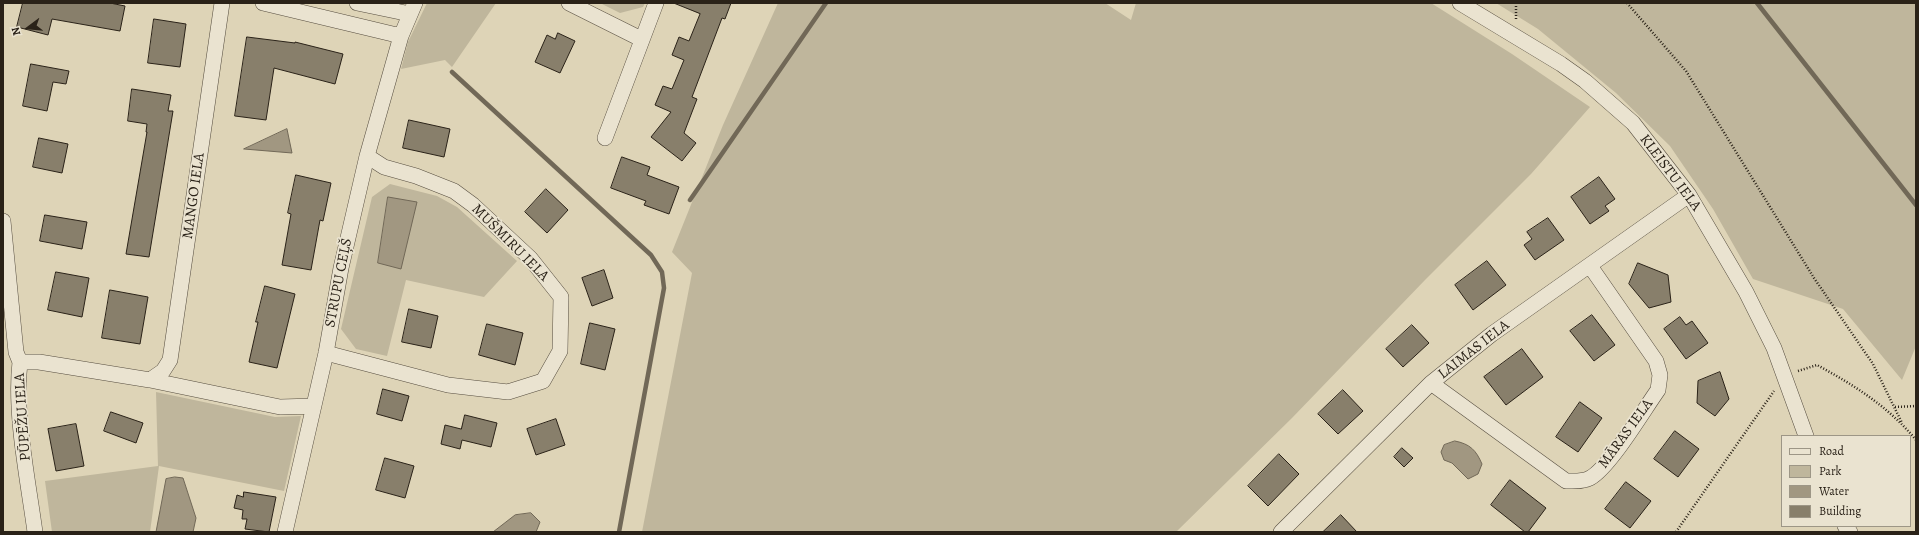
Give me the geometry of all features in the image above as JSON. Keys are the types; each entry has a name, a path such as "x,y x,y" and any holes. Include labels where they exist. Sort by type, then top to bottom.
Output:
{"street":[{"name":"MANGO IELA","path":"150,380 163,371 170,360 222,3"},
{"path":"263,3 402,36"},
{"path":"357,3 412,8"},
{"path":"569,3 641,39"},
{"path":"605,138 641,39 656,3"},
{"name":"KLEISTU IELA","path":"1460,3 1561,64 1585,81 1632,124 1689,195 1746,292 1774,348 1806,435"},
{"name":"STRUPU CEĻŠ","path":"285,532 326,353 341,268 367,156 402,36 412,8"},
{"name":"MUŠMIRU IELA","path":"326,353 448,385 508,392 543,381 560,351 561,297 530,258 473,205 454,191 416,176 384,167 367,156"},
{"name":"LAIMAS IELA","path":"1281,532 1431,384 1492,334 1689,195"},
{"path":"3,221 16,352 20,362"},
{"name":"MĀRAS IELA","path":"1431,384 1566,481 1580,481 1589,479 1602,469 1658,390 1660,375 1656,362 1590,266"},
{"name":"PŪPĒŽU IELA","path":"35,532 21,422 18,380 20,362 39,362 150,380 280,407 314,406"}],"path":[{"path":"1627,3 1686,72 1814,278 1874,364 1902,423"},
{"path":"1676,532 1784,376 1817,365 1853,385 1902,423 1916,440"},
{"path":"1894,407 1916,406"}],"green space":[{"path":"427,3 496,3 452,67 445,60 401,69 408,42"},
{"path":"600,3 645,3 643,7 620,13"},
{"path":"778,3 1105,3 1131,20 1136,3 1431,3 1512,54 1590,107 1531,174 1425,280 1292,418 1176,532 642,532 692,273 672,252 723,125"},
{"path":"1496,3 1916,3 1916,346 1902,380 1843,309 1753,279 1713,209 1670,146 1616,93 1538,29"},
{"path":"390,184 437,196 457,207 517,261 484,297 406,280 387,356 356,349 341,329 372,197"},
{"path":"156,392 275,417 301,416 284,491 159,466 150,532 52,532 45,481 158,466"}],"water":[{"path":"287,129 292,153 244,149"},
{"path":"388,197 417,202 401,269 378,263"},
{"path":"1455,441 1469,446 1475,451 1482,464 1478,474 1468,479 1452,463 1444,460 1441,452 1444,445"},
{"path":"175,477 183,478 196,518 193,532 156,532 166,479"},
{"path":"531,513 540,522 536,532 493,532 515,515"}],"building":[{"path":"23,3 110,3 125,6 120,31 52,19 48,35 17,27"},
{"path":"674,3 731,3 725,19 722,18 692,97 697,99 684,133 696,143 682,161 651,137 671,112 655,105 663,86 672,89 684,60 672,55 679,37 689,41 700,14"},
{"path":"154,19 186,24 180,67 148,63"},
{"path":"558,33 575,41 560,73 535,62 547,35 555,39"},
{"path":"247,37 295,42 343,54 335,84 274,68 266,120 235,116"},
{"path":"31,64 69,71 66,84 53,82 47,111 23,106"},
{"path":"132,89 171,95 168,111 173,111 149,257 126,254 147,132 147,124 128,121"},
{"path":"409,120 450,129 444,157 403,148"},
{"path":"39,138 68,144 62,173 33,167"},
{"path":"622,157 650,167 647,175 679,187 669,214 644,205 646,201 611,188"},
{"path":"296,175 331,183 323,221 320,220 311,270 282,265 291,214 288,213"},
{"path":"1599,177 1615,199 1605,206 1609,211 1590,224 1571,197"},
{"path":"546,189 568,210 547,233 525,212"},
{"path":"45,215 87,222 82,249 40,241"},
{"path":"1548,218 1564,240 1535,260 1524,245 1532,239 1527,232"},
{"path":"1487,261 1506,285 1473,310 1455,285"},
{"path":"1638,263 1668,275 1671,302 1649,308 1629,284"},
{"path":"604,270 613,298 592,306 582,278"},
{"path":"56,272 89,278 82,317 48,310"},
{"path":"265,286 295,294 277,368 249,362 258,322 256,322"},
{"path":"110,290 148,297 140,344 102,338"},
{"path":"409,309 438,316 431,348 402,342"},
{"path":"1592,315 1615,345 1594,361 1570,331"},
{"path":"1680,317 1686,325 1692,321 1708,343 1686,359 1664,329"},
{"path":"590,323 615,329 605,370 581,364"},
{"path":"487,324 523,333 515,365 479,355"},
{"path":"1412,325 1429,343 1403,367 1386,349"},
{"path":"1522,349 1543,377 1506,405 1484,377"},
{"path":"1720,372 1729,399 1715,416 1697,403 1698,381"},
{"path":"383,389 409,396 402,421 377,414"},
{"path":"1343,390 1363,411 1338,434 1318,414"},
{"path":"1580,402 1602,418 1578,452 1556,437"},
{"path":"111,412 143,423 136,443 104,431"},
{"path":"465,415 497,423 491,447 462,440 460,449 441,444 445,425 461,429"},
{"path":"556,419 565,445 536,455 527,429"},
{"path":"76,424 84,466 56,471 48,429"},
{"path":"1675,431 1699,449 1678,477 1654,459"},
{"path":"1402,448 1413,458 1404,467 1394,457"},
{"path":"1279,454 1299,474 1268,506 1248,486"},
{"path":"385,458 414,466 405,498 376,490"},
{"path":"1510,480 1546,508 1528,532 1525,532 1491,505"},
{"path":"1626,482 1651,501 1630,528 1605,509"},
{"path":"244,492 276,497 269,532 245,529 247,519 242,519 243,510 234,508 237,495 243,497"},
{"path":"1341,515 1357,532 1323,532"}],"waterway":[{"path":"690,200 826,3"},
{"path":"1757,3 1916,205"},
{"path":"452,72 651,255 662,272 664,288 619,532"}]}
